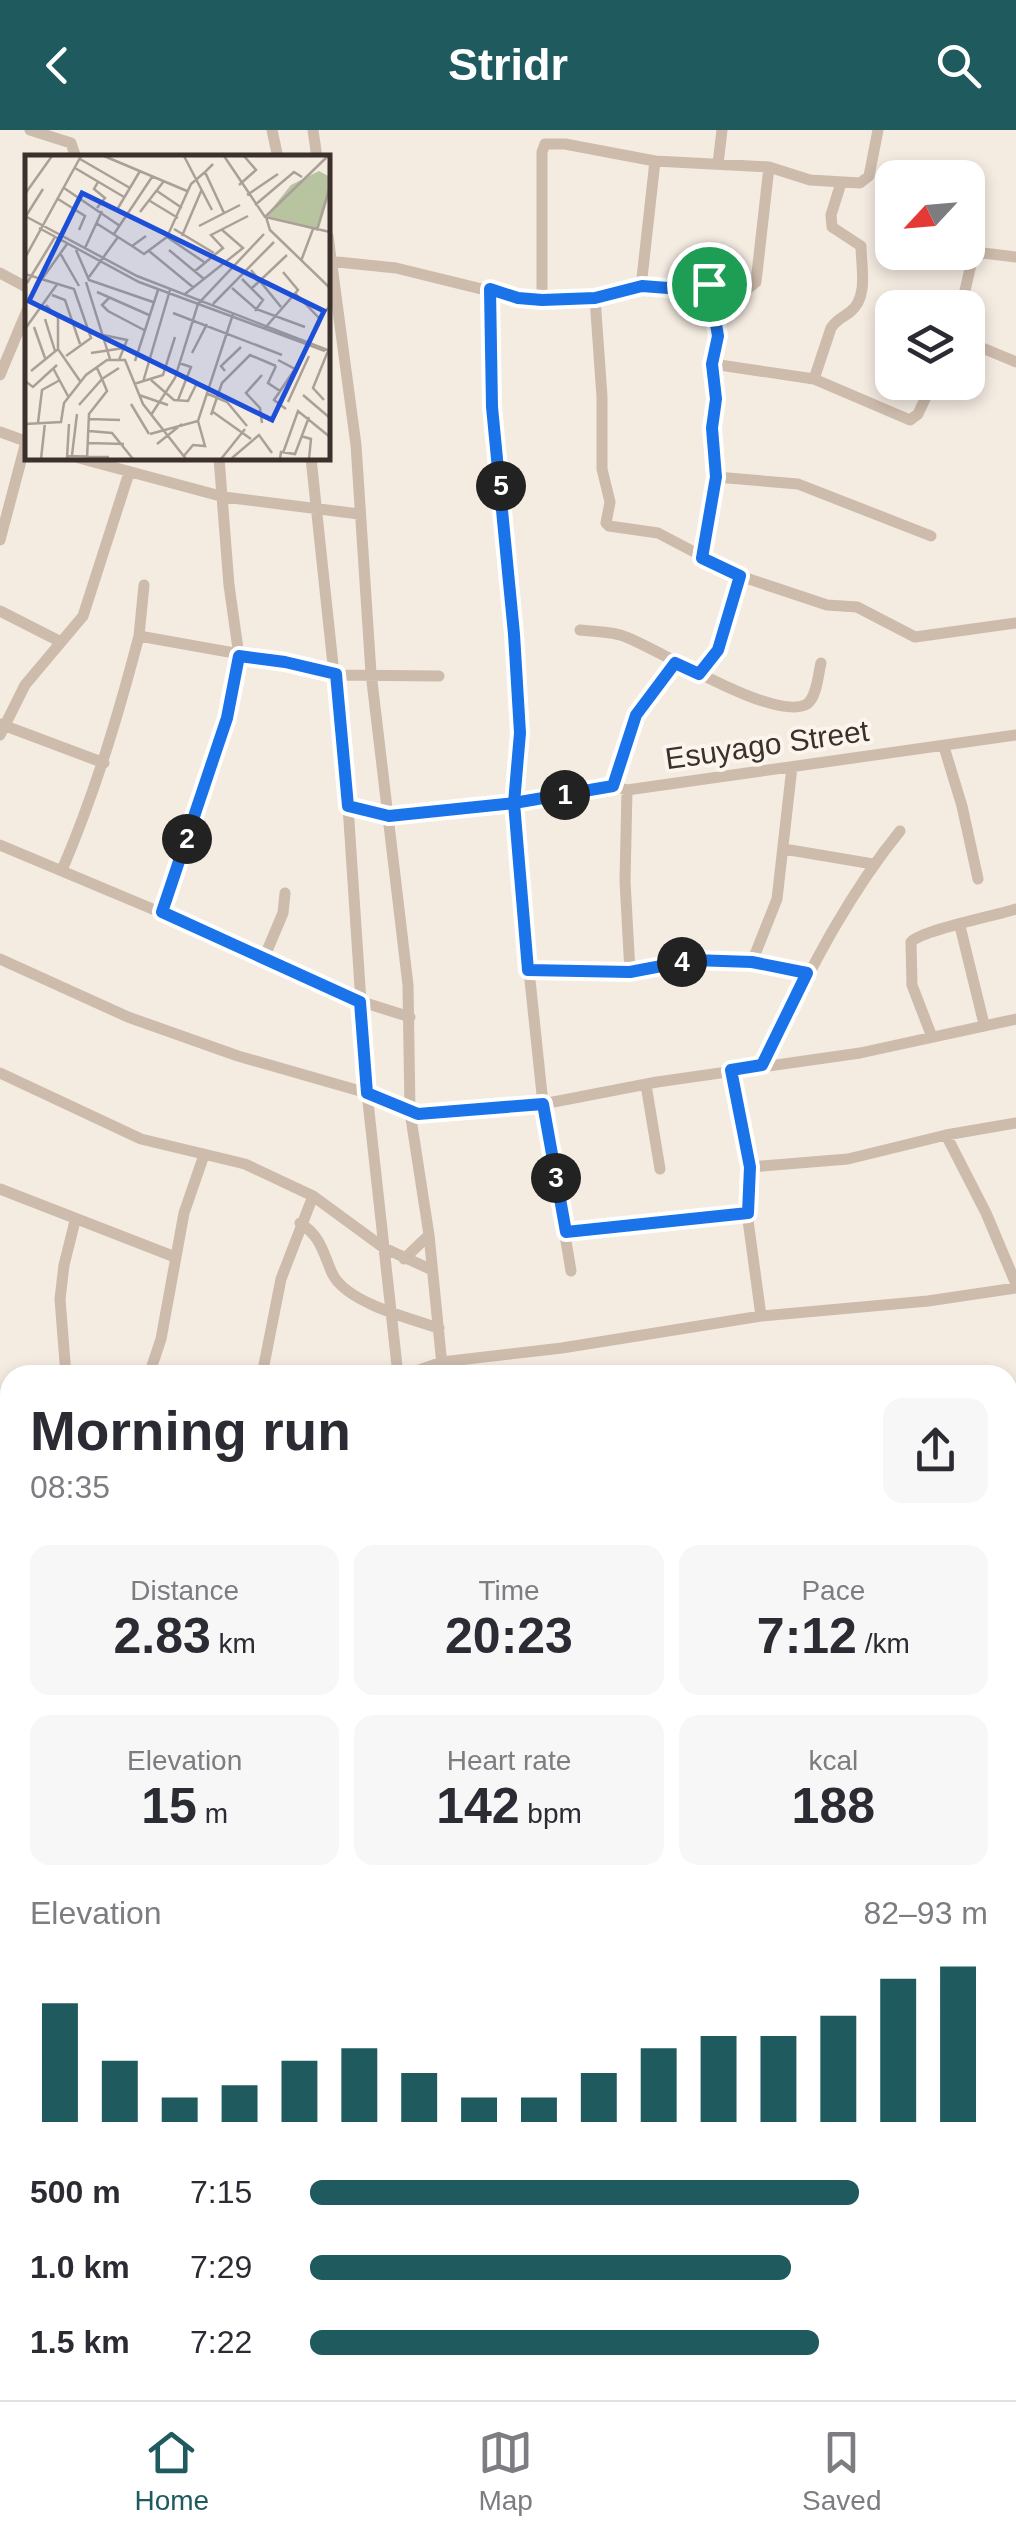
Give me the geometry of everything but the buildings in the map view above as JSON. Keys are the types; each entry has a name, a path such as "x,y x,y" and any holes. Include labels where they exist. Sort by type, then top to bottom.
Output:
{"street":[{"path":"30,130 72,143 75,155"},
{"path":"272,130 277,155"},
{"path":"313,130 317,155"},
{"path":"718,164 722,130"},
{"path":"542,300 542,152 546,144 566,144 655,161 769,167 810,180 860,183 870,176 878,130"},
{"path":"642,286 655,161"},
{"path":"330,261 396,268 518,298 542,300 595,298 642,286 668,288 686,282 744,291 756,282 769,167"},
{"path":"814,379 834,321 852,311 863,289 862,246 832,227 831,216 841,183"},
{"path":"965,290 972,260 984,253 1016,258"},
{"path":"330,268 356,445 372,673 410,1017 410,1112 429,1235 442,1365"},
{"path":"0,274 25,286"},
{"path":"702,558 716,477 712,364 718,336 709,284"},
{"path":"490,289 492,407 508,554 520,733 514,803 543,1104 572,1270"},
{"path":"595,298 602,469 610,502 606,523 658,533 740,576 827,605 858,606 921,638 1016,623"},
{"path":"0,374 25,315"},
{"path":"985,349 1016,362"},
{"path":"712,364 814,379 910,420 925,400"},
{"path":"0,432 25,441"},
{"path":"0,540 25,449"},
{"path":"85,460 125,476 224,497 359,514"},
{"path":"162,912 227,718 239,656 227,567 219,460"},
{"path":"311,460 348,806 367,1093 390,1312 400,1365"},
{"path":"104,764 2,728 25,685 74,630 89,603 125,476"},
{"path":"716,477 798,484 931,536"},
{"path":"699,674 718,650 740,576"},
{"path":"62,870 104,764 139,636 144,584"},
{"path":"0,611 61,642"},
{"path":"580,630 630,638 721,686 800,706 812,699 821,663"},
{"path":"139,636 171,639 336,674 440,676"},
{"path":"613,786 636,715 675,663"},
{"name":"Esuyago Street","path":"348,806 389,816 514,803 613,786 627,790 1016,735"},
{"path":"944,747 978,879"},
{"path":"752,962 777,899 792,766"},
{"path":"627,790 625,881 630,972"},
{"path":"762,1065 807,973 873,864 900,830"},
{"path":"0,844 360,1002 410,1017"},
{"path":"784,850 873,864"},
{"path":"264,958 283,912 285,893"},
{"path":"932,1037 912,985 911,942 934,930 1016,910"},
{"path":"960,926 984,1024"},
{"path":"0,958 128,1018 238,1056 367,1093 410,1112 543,1104 731,1070 860,1052 1016,1019"},
{"path":"528,970 630,972 693,960 752,962 807,973"},
{"path":"731,1070 750,1167 748,1213 761,1316"},
{"path":"0,1073 141,1139 245,1164 313,1196 384,1248 430,1269"},
{"path":"646,1085 660,1168"},
{"path":"750,1167 848,1159 1016,1123"},
{"path":"465,1365 761,1316 942,1300 1016,1286 986,1213 946,1135"},
{"path":"152,1365 161,1339 184,1213 204,1155"},
{"path":"0,1190 176,1257"},
{"path":"264,1365 281,1279 313,1196"},
{"path":"566,1232 748,1213"},
{"path":"65,1365 60,1299 75,1221"},
{"path":"300,1224 321,1243 332,1274 342,1287 390,1312 439,1328"},
{"path":"404,1259 429,1235"}],"route":[{"path":"709,284 686,282 662,289 642,286 595,298 542,300 518,298 490,289 492,407 508,554 520,733 514,803 528,970 630,972 693,960 752,962 807,973 762,1065 731,1070 750,1167 748,1213 566,1232 543,1104 418,1114 367,1093 360,1002 162,912 227,718 239,656 336,674 348,806 389,816 514,803 613,786 636,715 675,663 699,674 714,657 740,576 702,558 716,477 712,364 718,336 709,284"}]}
